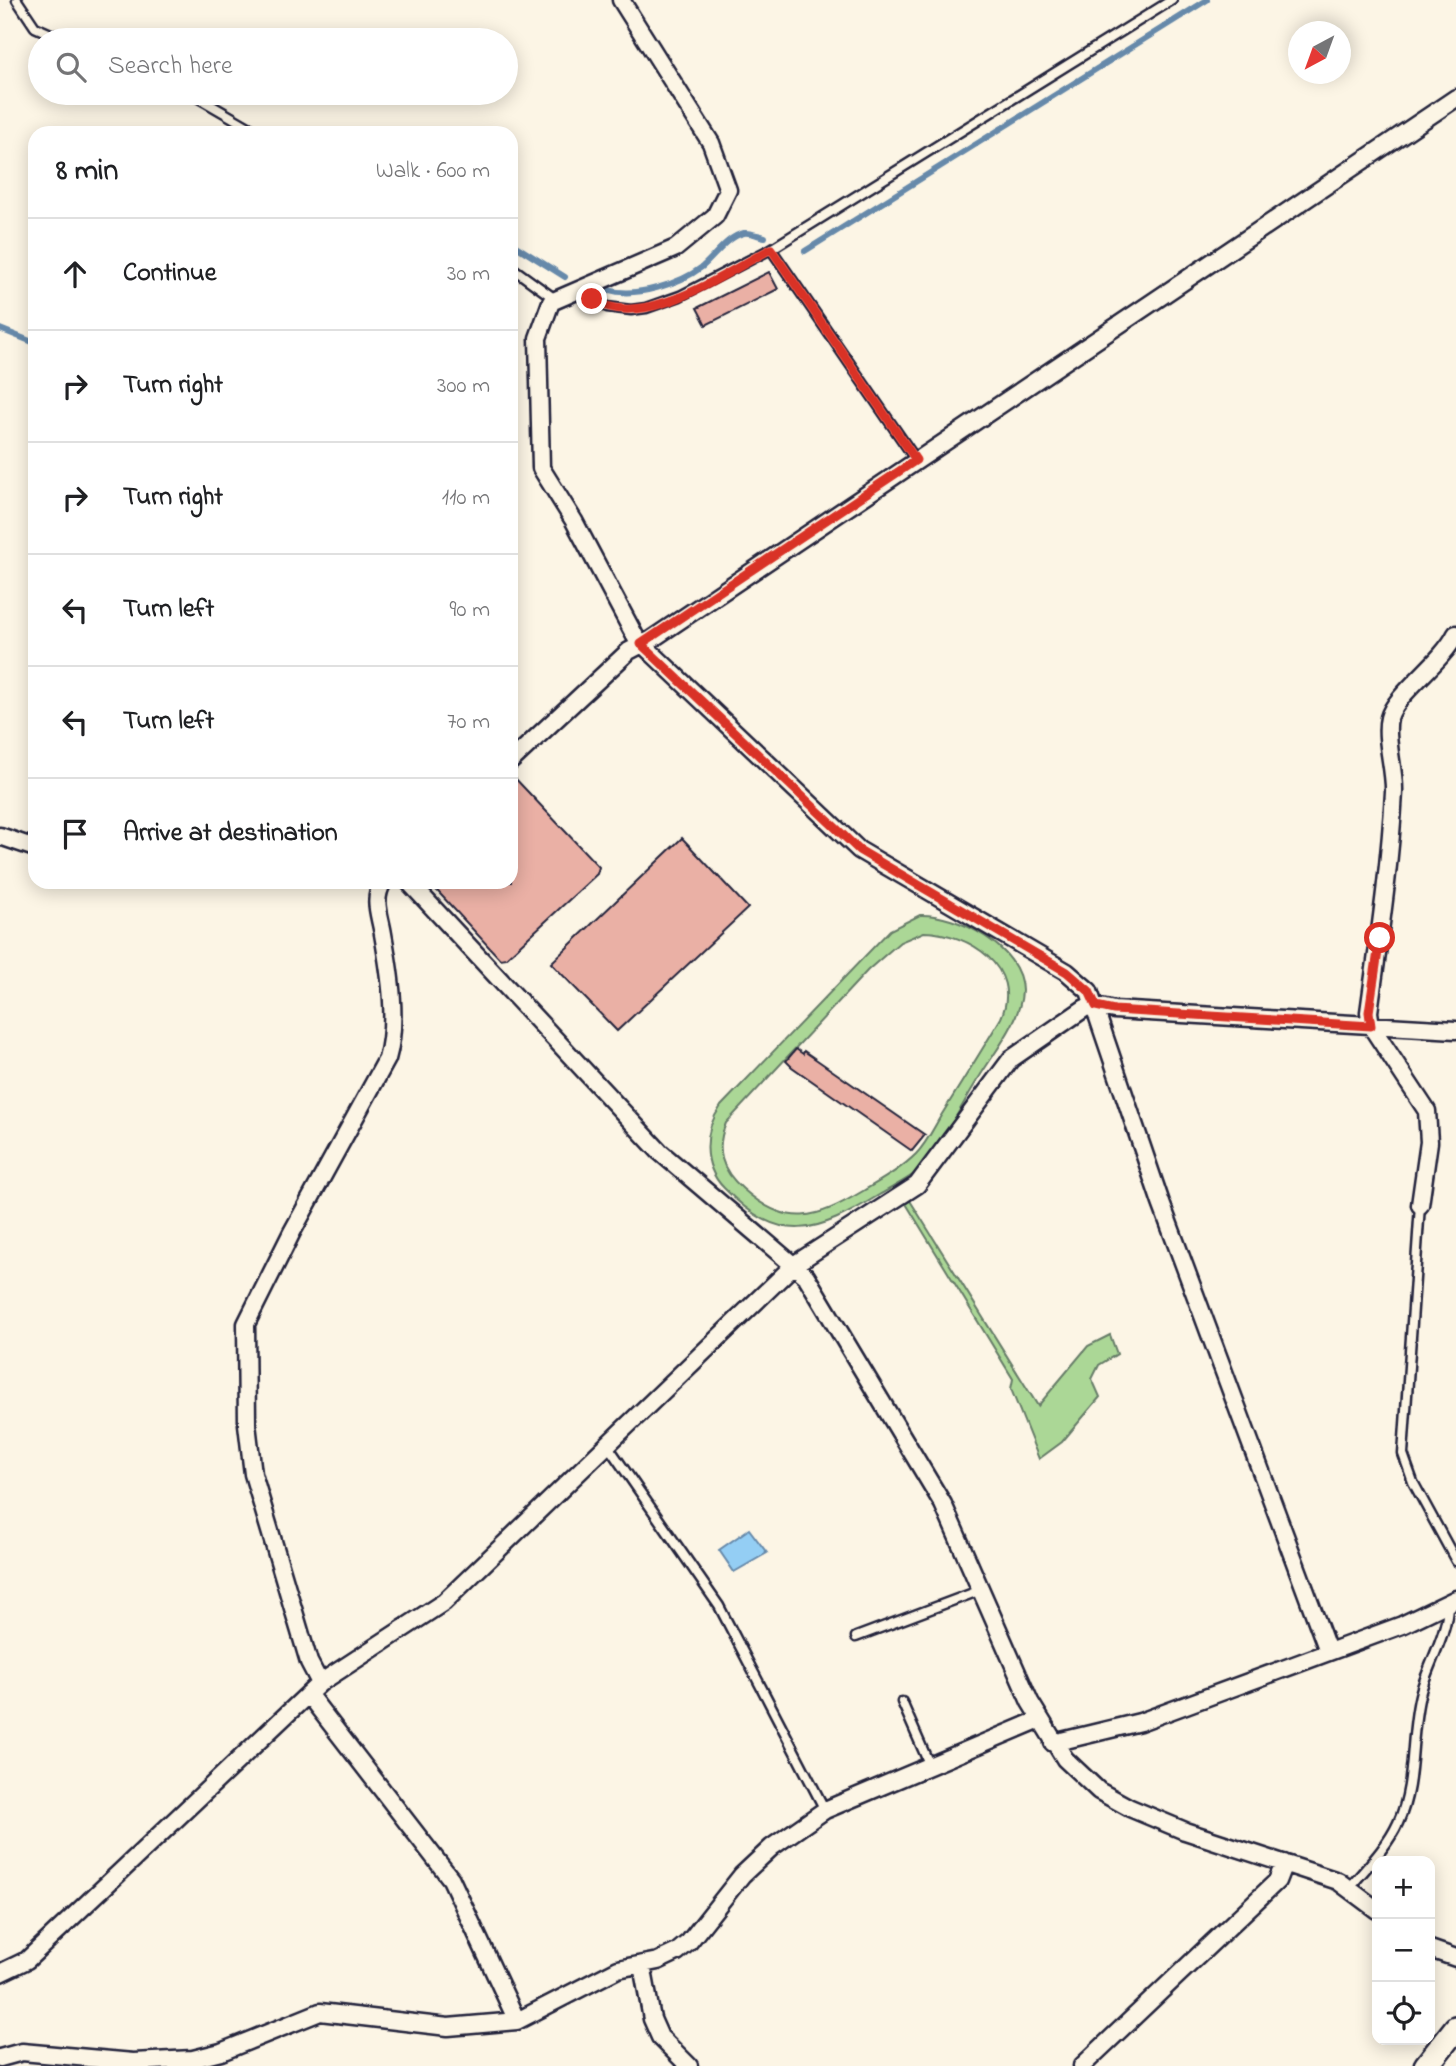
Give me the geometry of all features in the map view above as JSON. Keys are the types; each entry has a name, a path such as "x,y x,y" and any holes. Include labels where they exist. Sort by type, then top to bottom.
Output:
{"main road":[{"path":"1426,2066 1456,2028"}],"street":[{"path":"621,0 711,143 729,190 715,216 676,248 555,299 546,311 538,338 541,468 574,521 641,644 859,850 1067,972 1089,991 1161,1203 1328,1651"},
{"path":"518,754 629,651 1456,98"},
{"path":"1420,1205 1429,1142 1427,1111 1371,1026 1369,1012 1392,817 1395,771 1390,716 1400,700 1445,653 1456,634"},
{"path":"0,836 28,846"},
{"path":"377,889 376,904 383,934 393,1028 387,1059 286,1242 246,1324 247,1424 253,1474 309,1662 314,1688 452,1879 517,2021"},
{"path":"416,889 660,1152 806,1276 943,1504 1038,1720 1053,1743 1081,1776 1111,1798 1185,1832 1350,1887 1372,1906"},
{"path":"0,1973 27,1960 314,1688 444,1602 795,1264 917,1185 1011,1059 1074,1014 1096,1006 1114,1010 1456,1030"},
{"path":"1053,1743 1140,1722 1452,1602"},
{"path":"0,2058 22,2052 133,2062 192,2059 220,2052 320,2012 448,2027 517,2021 618,1969 642,1965 677,1952 689,1942 742,1875 772,1847 825,1810 1038,1720"},
{"path":"1082,2066 1277,1881 1284,1863"},
{"path":"1435,1951 1456,1958"},
{"path":"642,1965 652,2019 660,2037 688,2066"}],"lane":[{"path":"17,0 37,28"},
{"path":"582,289 607,307 646,308 680,296 771,249 1172,0"},
{"path":"211,105 247,126"},
{"path":"771,249 916,460"},
{"path":"518,272 555,299"},
{"path":"1420,1205 1403,1454 1413,1482 1456,1561"},
{"path":"608,1446 719,1606 825,1810"},
{"path":"856,1637 982,1589"},
{"path":"1350,1887 1382,1850 1398,1823 1406,1799 1420,1693 1448,1621 1452,1602"},
{"path":"902,1702 930,1766"}],"green space":[{"path":"920,915 952,920 985,936 1011,960 1019,975 1022,991 1017,1013 941,1142 917,1172 857,1208 818,1225 800,1228 782,1226 764,1219 744,1207 724,1188 712,1169 708,1137 715,1116 721,1106 890,930","holes":["924,932 941,934 974,946 988,957 1005,984 1006,1000 1001,1018 924,1145 884,1178 831,1208 802,1216 788,1215 759,1202 736,1182 725,1167 721,1142 726,1123 868,970 900,942"]},
{"path":"909,1199 1038,1406 1088,1346 1110,1335 1117,1354 1099,1365 1092,1379 1100,1397 1062,1442 1039,1459 1011,1389 1013,1379 905,1202"}],"water":[{"path":"749,1529 767,1553 734,1572 719,1550"}],"building":[{"path":"769,272 778,289 706,325 697,308"},
{"path":"518,781 599,867 597,874 506,958 500,959 435,889 518,889"},
{"path":"682,838 748,908 617,1031 551,963"},
{"path":"796,1049 803,1054 804,1051 925,1135 912,1151 792,1067 786,1061"}],"waterway":[{"path":"805,251 1207,0"},
{"path":"609,290 644,291 670,284 702,267 738,235 746,233 765,237"},
{"path":"518,247 565,277"},
{"path":"0,329 28,340"}],"route":[{"path":"592,299 607,307 631,310 646,308 680,296 771,249 916,460 641,644 826,822 859,850 883,867 1067,972 1089,991 1096,1006 1114,1010 1371,1026 1369,1012 1380,938"}]}
